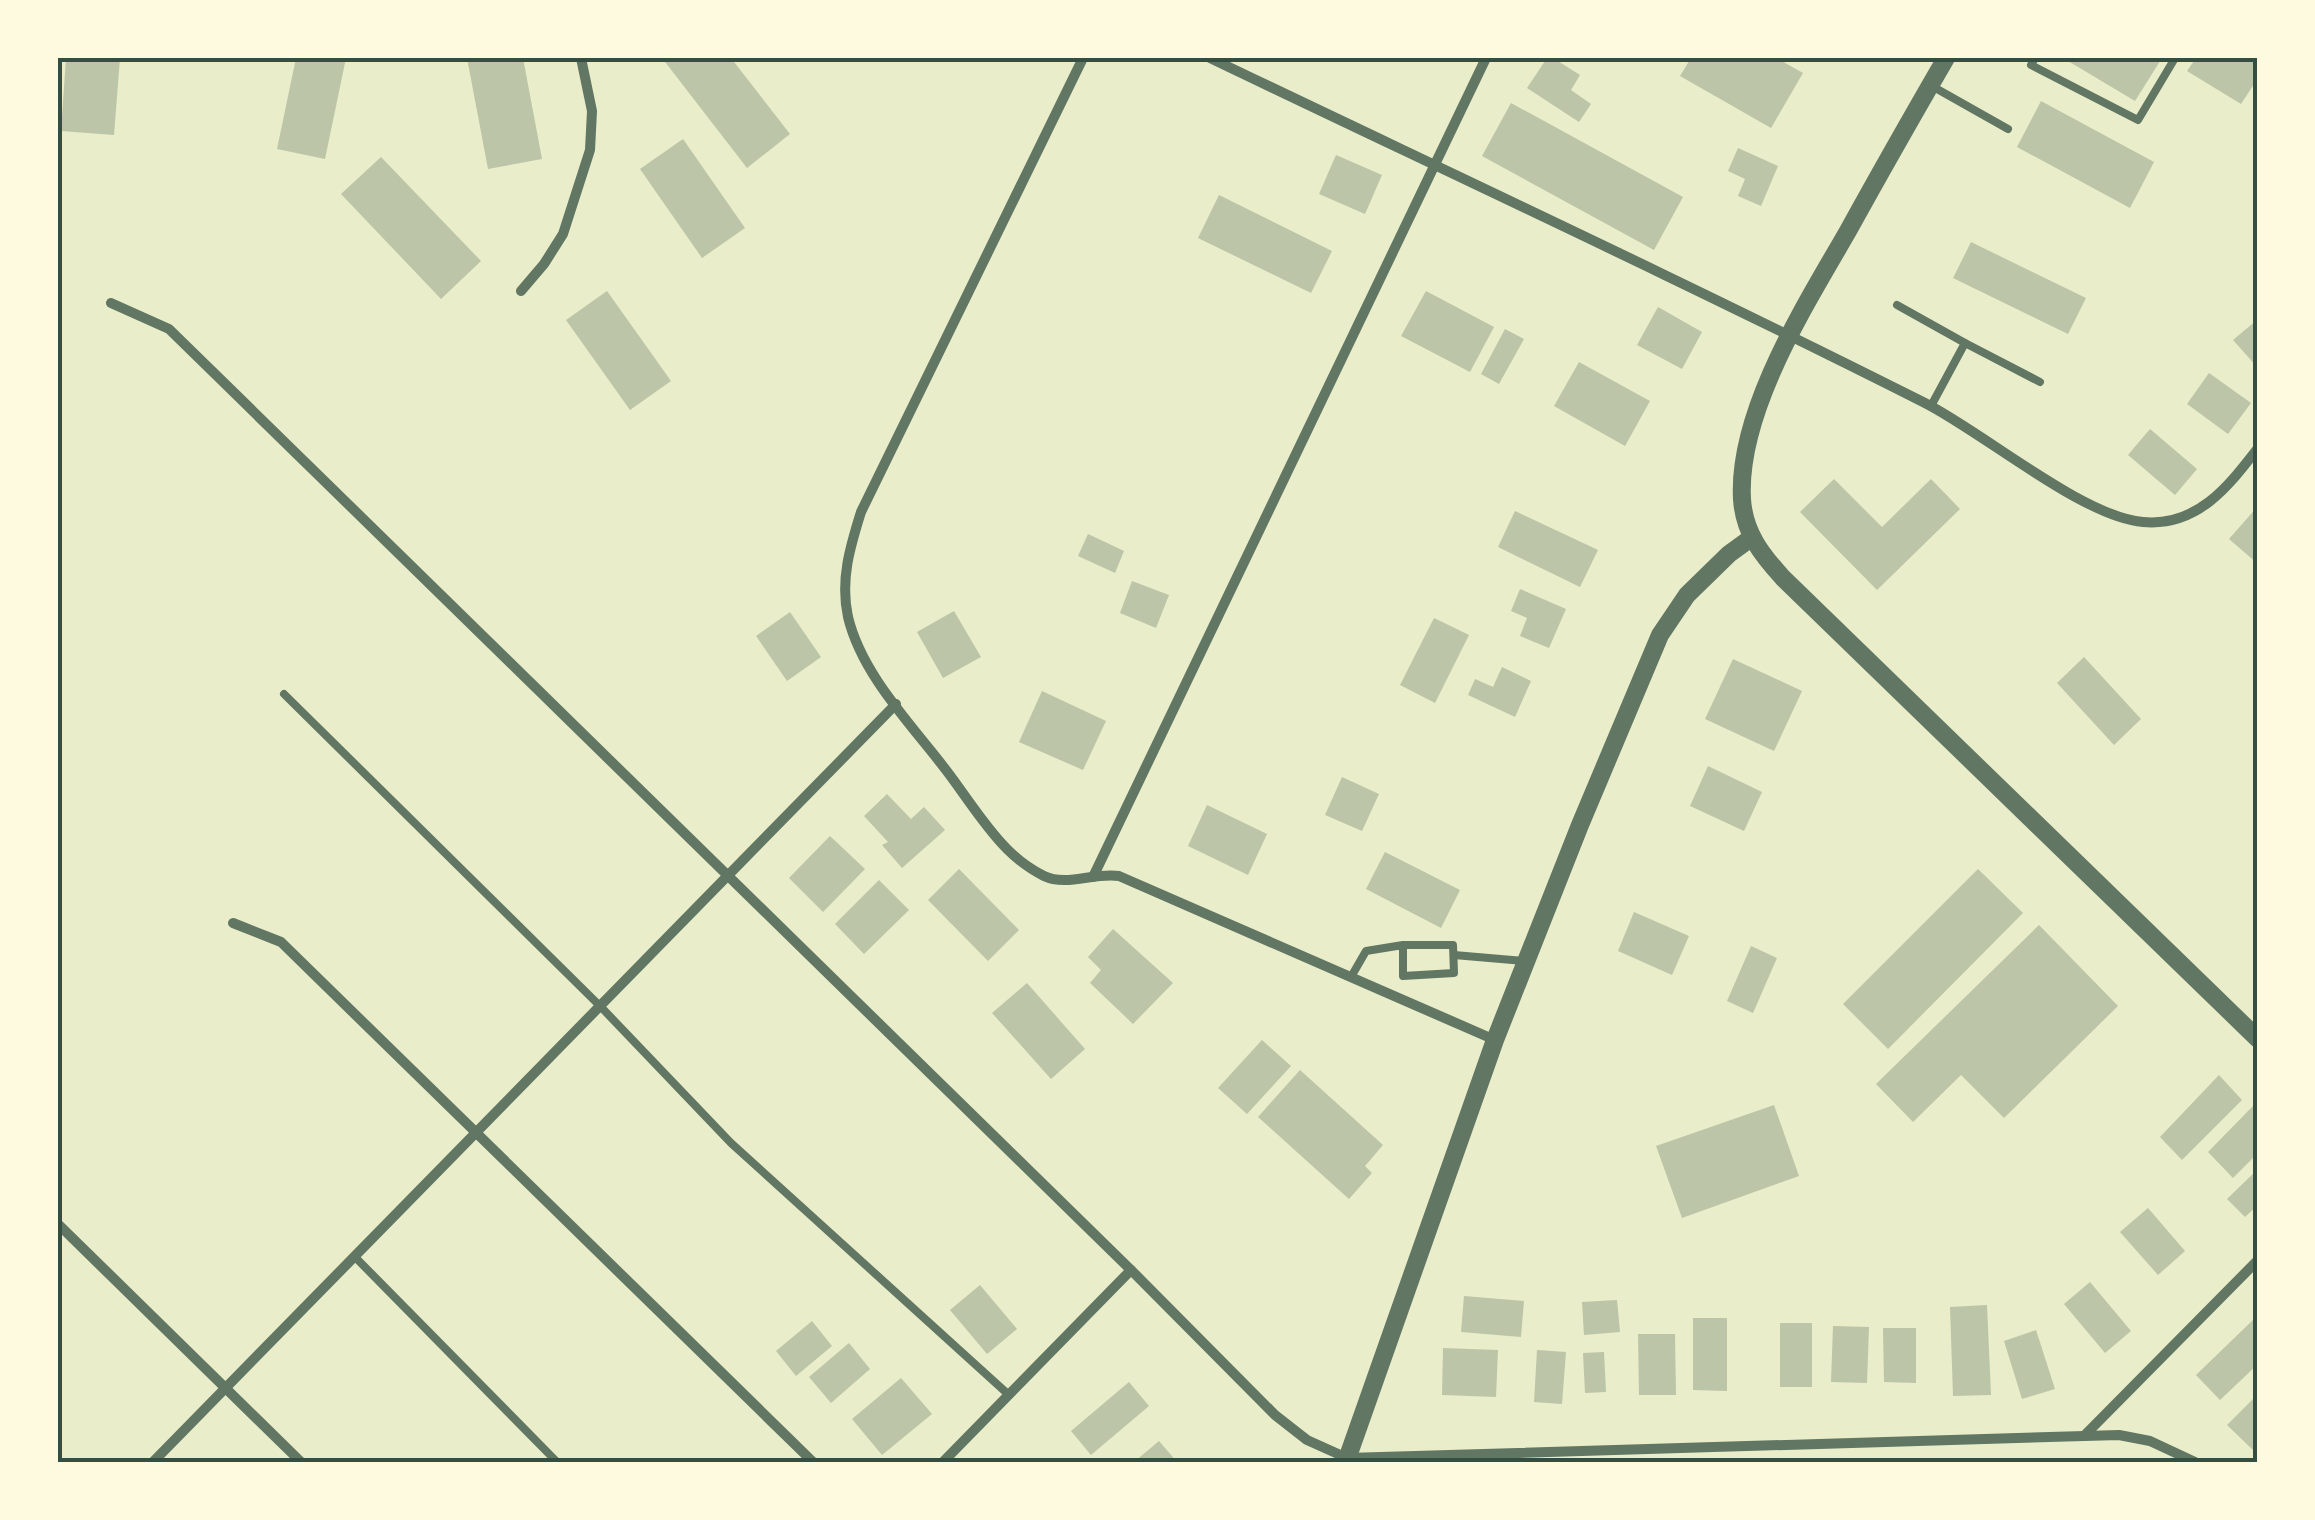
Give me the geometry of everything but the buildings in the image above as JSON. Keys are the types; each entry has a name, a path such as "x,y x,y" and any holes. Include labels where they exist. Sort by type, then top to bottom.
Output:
{"street":[{"path":"520,291 563,234 590,150 592,111 582,58"},
{"path":"1084,58 861,512 848,552 845,592 853,633 864,657 896,704 996,836 1021,862 1059,880 1119,876 1496,1040"},
{"path":"1210,58 1931,406 2115,517 2164,522 2203,508 2230,484 2258,448"},
{"path":"1093,876 1486,58"},
{"path":"1946,58 1788,336 1754,420 1742,498 1752,538 1783,578 2258,1039"},
{"path":"111,303 169,329 1275,1415 1307,1440 1346,1460 2135,1436 2196,1462"},
{"path":"1346,1460 1526,961 1660,635 1687,595 1728,554 1752,538"},
{"path":"153,1462 896,704"},
{"path":"232,923 281,942 814,1462"},
{"path":"58,1224 301,1462"},
{"path":"2083,1436 2258,1260"},
{"path":"942,1462 1131,1270"}],"lane":[{"path":"2035,58 2031,66 2138,120 2175,58"},
{"path":"1930,85 2008,129"},
{"path":"1897,305 2040,382"},
{"path":"1931,406 1966,343"},
{"path":"284,694 601,1007 731,1144 1009,1395"},
{"path":"1352,977 1366,951 1403,945 1454,945 1454,973 1403,976"},
{"path":"1395,996 1403,976 1403,945"},
{"path":"1454,955 1526,961"},
{"path":"356,1258 556,1462"}]}
